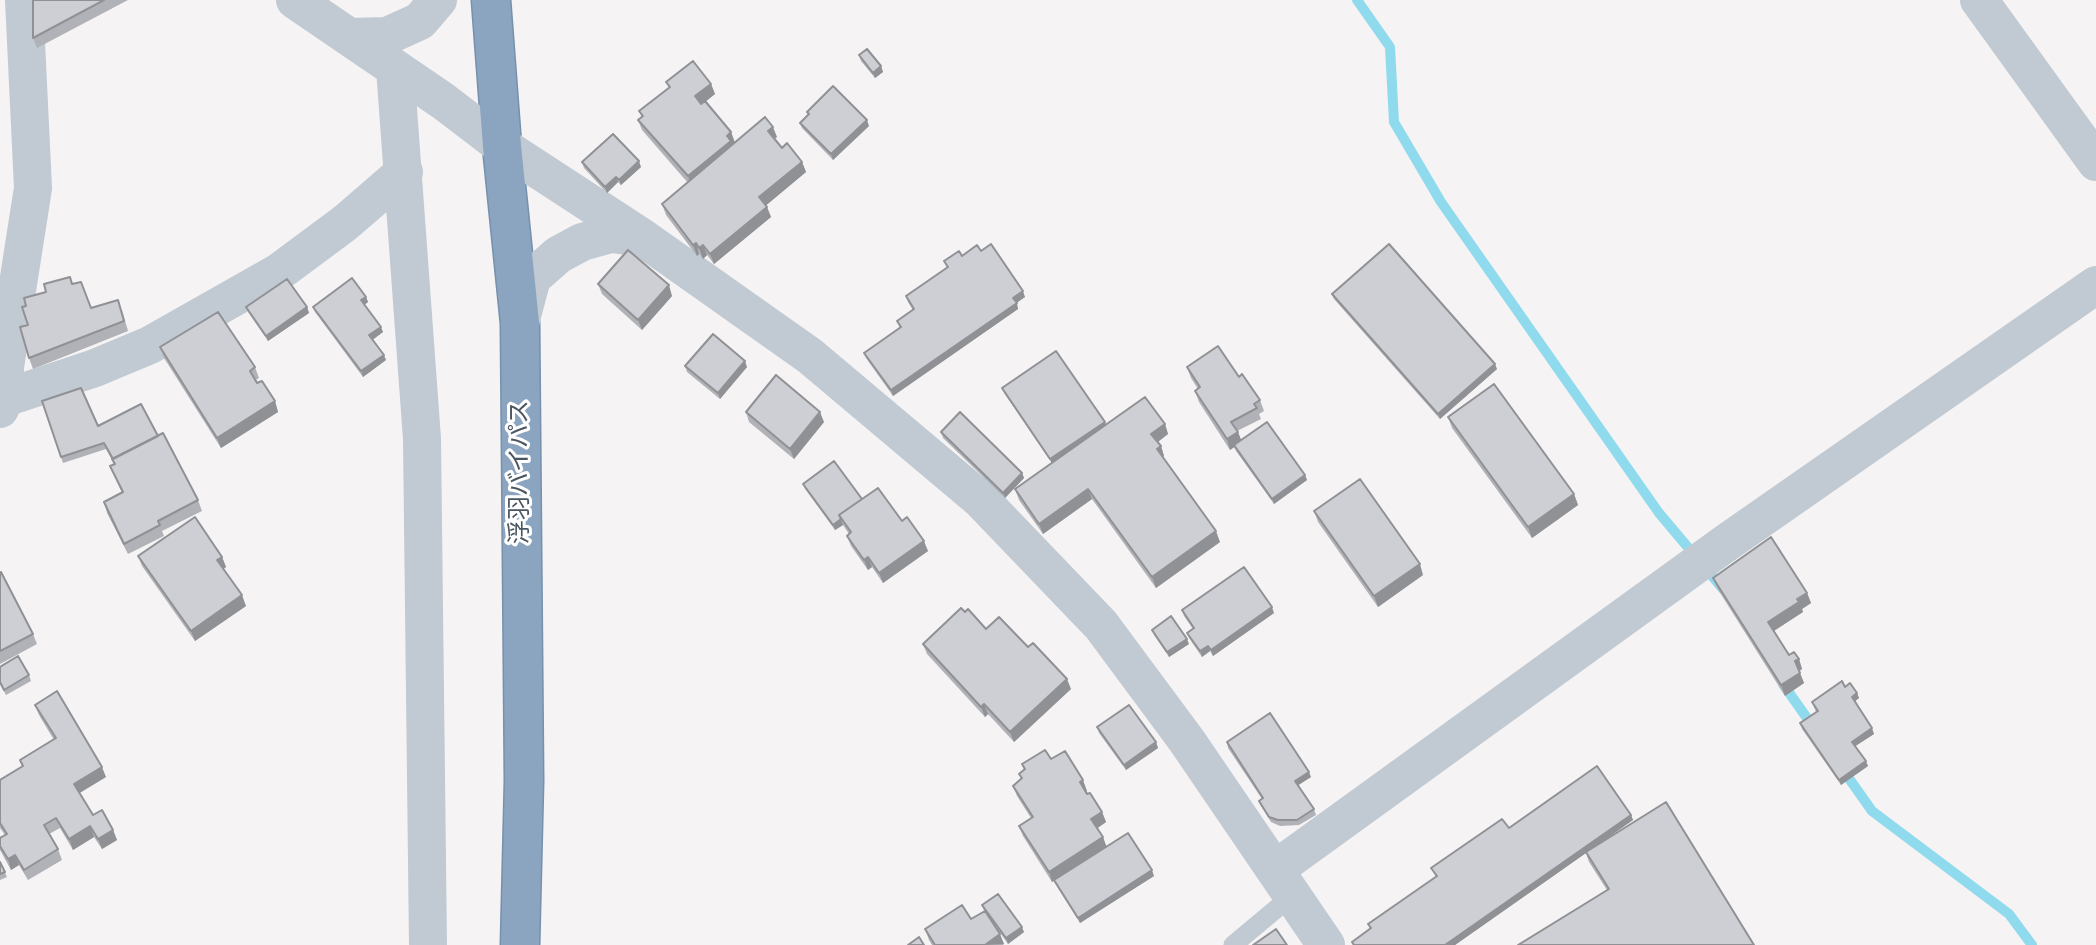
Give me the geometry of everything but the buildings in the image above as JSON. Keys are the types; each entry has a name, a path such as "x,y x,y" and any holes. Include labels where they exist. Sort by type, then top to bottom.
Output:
{"highway":[{"name":"浮羽バイパス","path":"491,0 520,323 523,767 520,945"}],"street":[{"path":"24,0 33,188 5,367 2,403 150,345 267,279 345,223 404,173"},
{"path":"350,37 387,36 420,21 438,0"},
{"path":"1979,0 2096,162"},
{"path":"309,3 350,37 502,146 643,239 810,356 981,500 1101,625 1188,741 1326,945"},
{"path":"395,68 422,439 428,945"},
{"path":"520,323 532,278 558,255 582,242 611,234 643,239"},
{"path":"1285,881 1726,543 2096,285"}],"lane":[{"path":"1233,945 1285,881"}],"waterway":[{"path":"1357,0 1390,47 1394,122 1441,202 1659,513 1723,589"},
{"path":"1783,684 1814,728"},
{"path":"1843,770 1872,811 2009,914 2032,945"}]}
